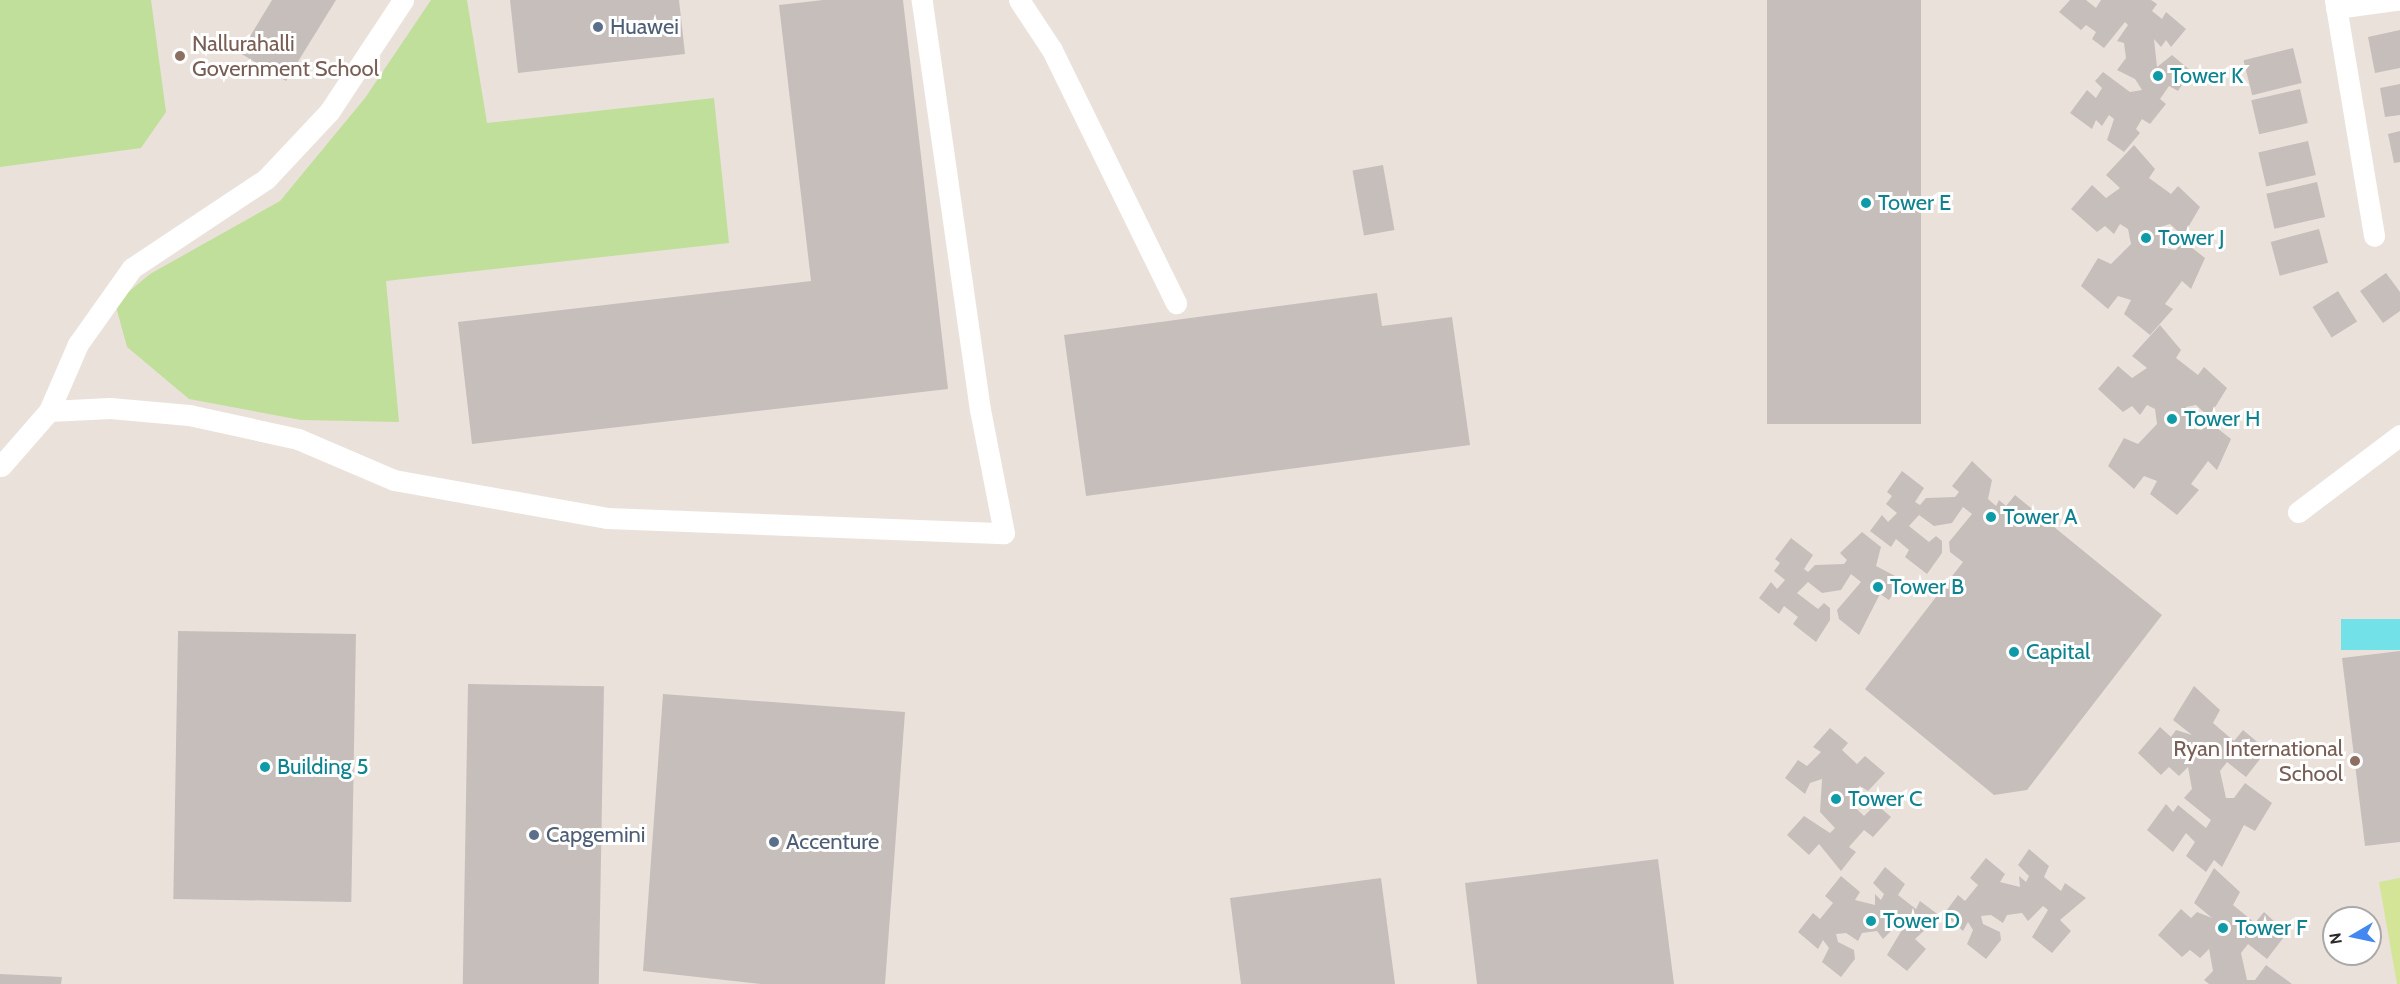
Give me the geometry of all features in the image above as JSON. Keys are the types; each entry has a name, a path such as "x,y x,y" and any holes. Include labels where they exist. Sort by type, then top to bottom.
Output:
{"street":[{"path":"1,466 49,411 78,344 132,268 267,179 329,112 403,0"},
{"path":"49,411 110,408 189,415 298,439 394,480 607,518 1004,533 980,410 922,0"},
{"path":"1019,0 1052,50 1176,303"},
{"path":"2374,236 2336,4 2396,0"},
{"path":"2298,512 2398,442"}],"green space":[{"path":"0,0 151,0 166,112 141,148 0,167"},
{"path":"431,0 467,0 487,123 714,98 729,243 386,281 399,422 301,420 189,399 127,347 115,303 150,274 280,201 365,98"},
{"path":"2400,878 2400,984 2397,984 2379,882"}],"water":[{"path":"2341,619 2400,619 2400,650 2341,650"}],"building":[{"path":"272,0 336,0 286,81 240,53"},
{"name":"Huawei","path":"510,0 679,0 685,54 518,73"},
{"path":"823,0 903,0 948,389 472,444 458,322 811,281 779,5"},
{"name":"Tower E","path":"1767,0 1921,0 1921,424 1767,424"},
{"name":"Tower K","path":"2070,0 2086,0 2096,8 2101,0 2151,0 2157,4 2152,11 2162,19 2166,12 2186,29 2171,47 2166,40 2161,47 2154,39 2157,67 2172,55 2191,71 2178,91 2169,86 2160,99 2166,104 2150,124 2142,119 2136,129 2140,133 2124,152 2107,140 2114,119 2109,115 2102,126 2096,120 2092,129 2070,113 2087,90 2096,98 2102,88 2095,81 2103,72 2130,92 2142,90 2135,79 2117,70 2126,58 2124,43 2117,41 2128,25 2125,22 2104,48 2092,39 2096,32 2086,25 2081,30 2059,12"},
{"path":"2400,30 2400,68 2375,73 2368,37"},
{"path":"2293,48 2302,83 2252,95 2244,60"},
{"path":"2400,84 2400,115 2385,117 2380,88"},
{"path":"2300,89 2308,123 2259,134 2251,100"},
{"path":"2400,131 2400,162 2394,163 2388,134"},
{"path":"2308,141 2316,175 2266,187 2258,152"},
{"name":"Tower J","path":"2134,145 2155,169 2149,178 2171,194 2178,186 2200,207 2183,236 2170,224 2160,227 2162,248 2176,250 2182,240 2205,258 2191,289 2182,281 2165,304 2173,309 2150,335 2124,314 2131,300 2118,296 2108,309 2081,286 2098,258 2111,264 2131,244 2128,229 2120,224 2114,234 2105,226 2097,232 2071,209 2092,185 2106,198 2120,188 2106,175"},
{"path":"1383,165 1394,230 1364,235 1352,170"},
{"path":"2317,182 2325,217 2274,229 2266,194"},
{"path":"2319,229 2328,263 2280,276 2271,242"},
{"path":"2386,273 2400,292 2400,311 2383,323 2360,291"},
{"path":"2338,291 2357,322 2332,337 2313,307"},
{"path":"1377,293 1382,326 1452,317 1470,445 1086,496 1064,335"},
{"name":"Tower H","path":"2160,325 2181,350 2176,358 2198,375 2204,367 2227,388 2209,417 2196,405 2186,407 2188,428 2202,430 2208,421 2231,439 2217,470 2208,461 2191,484 2199,490 2177,515 2150,494 2157,481 2144,476 2134,489 2108,466 2124,438 2138,444 2157,424 2155,409 2147,405 2140,415 2132,406 2123,412 2098,389 2118,366 2132,378 2147,368 2132,356"},
{"name":"Capital","path":"1972,461 1992,480 1988,499 1996,506 1999,500 2006,506 2015,495 2162,615 2027,790 1994,795 1865,689 1963,562 1950,552 1949,542 1972,514 1963,507 1952,523 1934,526 1919,515 1909,526 1929,542 1936,536 1942,541 1942,553 1927,574 1905,557 1909,550 1896,539 1891,547 1870,531 1882,515 1888,522 1897,513 1886,504 1892,496 1887,492 1902,471 1924,488 1915,502 1920,505 1926,498 1955,497 1959,492 1952,486"},
{"name":"Tower B","path":"1862,532 1881,547 1876,566 1899,578 1899,585 1889,600 1880,594 1859,635 1839,619 1837,610 1861,582 1851,574 1841,590 1822,593 1808,582 1797,593 1818,609 1824,603 1830,608 1830,620 1816,642 1793,624 1798,617 1784,606 1779,614 1759,598 1771,582 1777,589 1785,580 1774,571 1780,563 1775,559 1791,538 1813,555 1804,569 1808,572 1815,565 1844,564 1847,560 1840,553"},
{"name":"Building 5","path":"178,631 356,634 351,902 173,899"},
{"path":"2400,651 2400,842 2365,846 2342,658"},
{"name":"Capgemini","path":"468,684 604,686 599,984 463,984"},
{"path":"2194,686 2220,710 2213,723 2234,741 2243,730 2267,750 2246,777 2227,762 2220,771 2226,798 2234,798 2245,783 2272,803 2255,831 2244,825 2222,867 2214,860 2206,872 2186,856 2195,842 2186,833 2173,852 2147,830 2166,804 2173,812 2178,805 2206,828 2211,820 2184,798 2192,789 2188,767 2179,776 2169,767 2161,775 2138,753 2160,727 2171,737 2176,730 2192,735 2173,720"},
{"name":"Accenture","path":"663,694 905,712 885,984 761,984 643,971"},
{"name":"Tower C","path":"1830,728 1848,743 1842,750 1857,764 1865,756 1885,773 1868,791 1860,786 1853,792 1854,806 1864,816 1876,804 1891,817 1873,837 1864,830 1849,847 1856,852 1841,871 1819,844 1809,855 1787,835 1804,816 1830,833 1835,828 1820,812 1822,779 1810,783 1805,794 1785,778 1798,760 1807,766 1821,752 1813,747"},
{"path":"2029,849 2049,866 2044,877 2061,891 2065,883 2086,898 2060,920 2071,931 2052,953 2032,937 2048,910 2043,906 2028,921 2022,913 2007,915 2003,923 1991,915 1981,916 1983,924 2000,932 2001,940 1986,959 1967,944 1973,930 1968,922 1963,931 1944,914 1958,895 1965,901 1978,885 1970,878 1986,858 2005,874 2000,882 2020,887 2019,876 2026,882 2029,876 2018,865"},
{"path":"1658,859 1674,984 1477,984 1465,883"},
{"name":"Tower D","path":"1885,867 1905,884 1898,895 1916,909 1920,901 1940,916 1915,939 1926,949 1907,971 1887,955 1903,928 1898,924 1883,939 1877,931 1862,933 1858,941 1846,933 1836,934 1838,942 1854,950 1855,959 1841,977 1822,962 1829,948 1823,940 1818,949 1798,932 1813,913 1820,919 1833,903 1825,896 1841,876 1860,892 1855,900 1875,905 1875,894 1881,900 1884,894 1873,883"},
{"name":"Tower F","path":"2214,868 2240,892 2233,905 2255,923 2264,912 2287,933 2267,959 2248,944 2241,953 2247,980 2255,980 2266,965 2292,984 2209,984 2204,980 2213,971 2209,949 2200,958 2190,950 2182,957 2158,935 2181,909 2191,918 2197,912 2212,918 2194,903"},
{"path":"1381,878 1395,984 1241,984 1230,898"},
{"path":"0,974 62,977 61,984 0,984"}],"place":[{"name":"Huawei","path":"598,27"},
{"name":"Nallurahalli Government School","path":"180,56"},
{"name":"Tower K","path":"2158,76"},
{"name":"Tower E","path":"1866,203"},
{"name":"Tower J","path":"2146,238"},
{"name":"Tower H","path":"2172,419"},
{"name":"Tower A","path":"1991,517"},
{"name":"Tower B","path":"1878,587"},
{"name":"Capital","path":"2014,652"},
{"name":"Ryan International School","path":"2355,761"},
{"name":"Building 5","path":"265,767"},
{"name":"Tower C","path":"1836,799"},
{"name":"Capgemini","path":"534,835"},
{"name":"Accenture","path":"774,842"},
{"name":"Tower D","path":"1871,921"},
{"name":"Tower F","path":"2223,928"}]}
